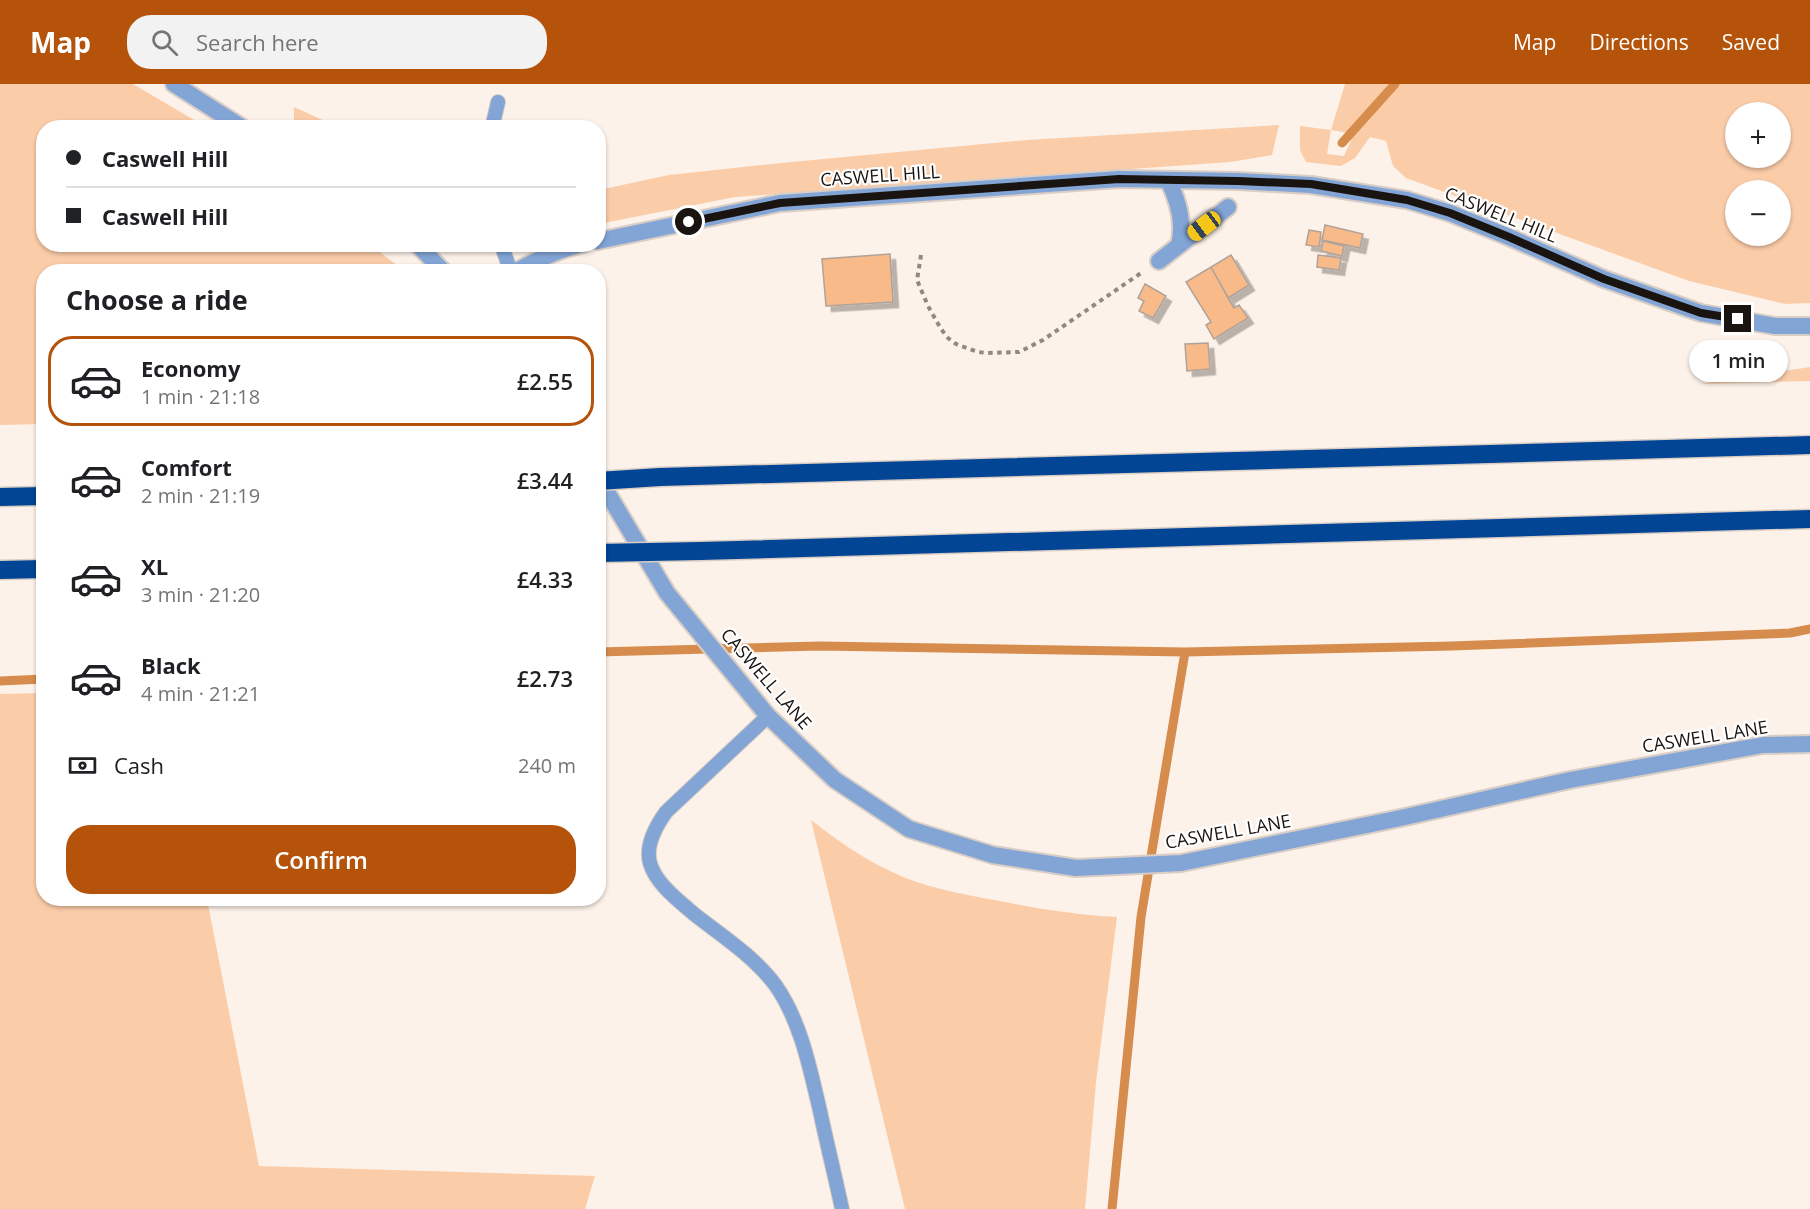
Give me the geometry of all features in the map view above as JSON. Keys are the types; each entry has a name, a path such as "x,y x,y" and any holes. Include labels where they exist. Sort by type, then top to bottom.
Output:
{"highway":[{"path":"606,479 1810,445"},
{"path":"0,497 36,496"},
{"path":"606,553 1810,519"},
{"path":"0,570 36,568"}],"street":[{"path":"174,84 230,120"},
{"name":"CASWELL HILL","path":"606,239 780,203 1119,179 1311,184 1407,200 1450,213 1604,279 1701,313 1775,326 1810,326"},
{"path":"1168,180 1178,201 1181,238 1179,245"},
{"path":"1159,261 1228,207"},
{"path":"425,252 436,264"},
{"path":"528,264 556,252"},
{"name":"CASWELL LANE","path":"606,492 667,593 768,716 835,780 909,829 993,855 1076,868 1181,863 1396,819 1570,780 1763,745 1810,744"}],"lane":[{"path":"494,120 498,102"},
{"path":"768,716 666,812 651,838 650,862 668,890 756,963 777,987 802,1042 810,1069 842,1209"}],"path":[{"path":"921,255 917,280 941,329 956,344 987,353 1019,352 1043,340 1159,261"}],"shaded area":[{"path":"0,84 133,84 194,120 36,120 36,252 379,252 396,264 36,264 36,424 0,425"},
{"path":"1345,84 1810,84 1810,303 1785,304 1689,281 1406,178 1393,166 1386,141 1370,137 1355,158 1341,166 1306,162 1300,150 1300,126 1331,130","holes":["1331,130 1354,134 1344,156 1327,154"]},
{"path":"294,107 323,120 294,120"},
{"path":"1279,125 1272,155 1230,162 735,197 606,223 606,188 669,175 1027,140"},
{"path":"1810,367 1810,381 1700,384"},
{"path":"36,693 36,906 208,906 259,1166 595,1176 585,1209 0,1209 0,694"},
{"path":"811,820 868,859 901,876 927,885 967,895 1040,908 1117,917 1096,1082 1085,1209 905,1209"}],"building":[{"path":"1325,225 1363,234 1360,248 1322,240"},
{"path":"1309,230 1321,232 1319,247 1306,245"},
{"path":"1323,241 1344,246 1342,256 1321,251"},
{"path":"890,254 893,302 826,306 822,259"},
{"path":"1231,255 1249,285 1228,298 1234,308 1239,305 1248,318 1214,339 1206,325 1211,322 1186,282"},
{"path":"1231,255 1249,285 1228,298 1211,267"},
{"path":"1318,255 1341,258 1339,270 1317,267"},
{"path":"1211,267 1234,308 1239,305 1248,318 1214,339 1206,325 1211,322 1186,282"},
{"path":"1145,284 1166,296 1153,318 1139,311 1144,301 1138,298"},
{"path":"1208,343 1210,369 1187,371 1185,344"}],"waterway":[{"path":"1342,143 1395,84"},
{"path":"606,652 820,646 1185,652 1452,646 1790,633 1810,629"},
{"path":"1112,1209 1141,917 1185,652"},
{"path":"0,681 36,679"}],"route":[{"path":"689,222 780,203 1119,179 1311,184 1407,200 1450,213 1604,279 1701,313 1738,319"}]}
